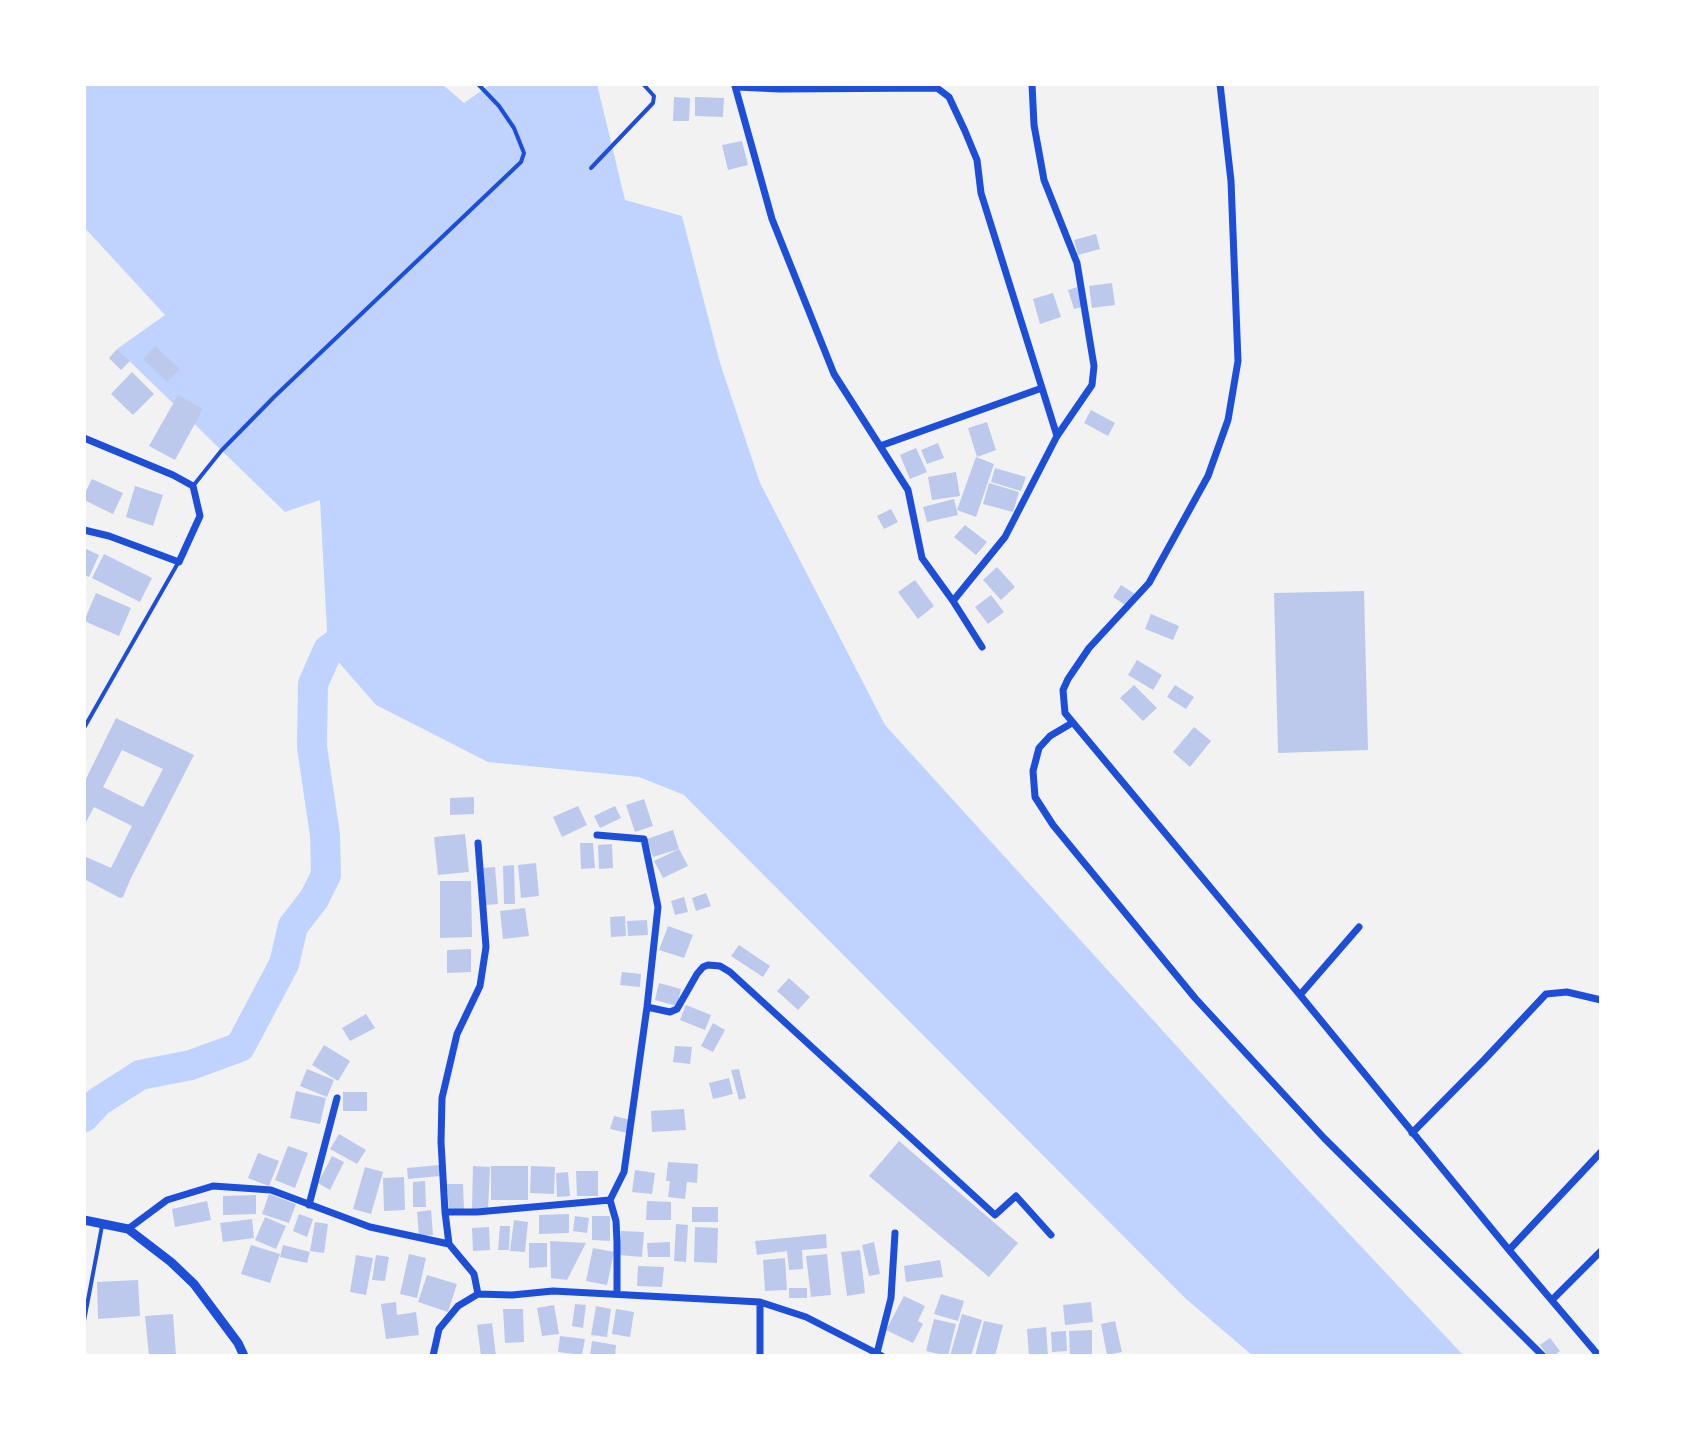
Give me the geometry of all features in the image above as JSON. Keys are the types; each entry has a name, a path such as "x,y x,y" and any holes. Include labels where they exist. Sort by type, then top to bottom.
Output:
{"street":[{"path":"953,601 1005,537 1057,436 1092,385 1094,366 1077,263 1044,180 1034,125 1032,84"},
{"path":"1220,84 1231,181 1238,361 1228,420 1208,476 1149,583 1089,648 1068,679 1063,690 1065,713 1599,1356"},
{"path":"982,647 922,558 908,490 834,374 772,219 735,85 780,89 937,88 949,97 977,160 981,193 1057,436"},
{"path":"880,446 1042,388"},
{"path":"84,438 193,486 200,516 179,562 84,530"},
{"path":"1072,723 1050,736 1039,748 1033,771 1035,797 1053,825 1195,998 1313,1126 1543,1356"},
{"path":"597,835 644,839 658,907 624,1172 610,1200 616,1221 617,1294"},
{"path":"478,843 486,947 480,986 457,1034 442,1098 441,1142 449,1244 474,1274 478,1294"},
{"path":"1300,995 1359,927"},
{"path":"647,1007 670,1012 677,1009 703,967 720,966 995,1215 1016,1196 1051,1235"},
{"path":"1412,1133 1546,994 1567,992 1601,1000"},
{"path":"309,1205 337,1098"},
{"path":"1509,1250 1601,1152"},
{"path":"128,1229 167,1200 213,1186 271,1190 370,1227 449,1244"},
{"path":"445,1212 610,1200"},
{"path":"84,1220 128,1229 171,1262 194,1284 238,1343 244,1356"},
{"path":"433,1356 439,1329 458,1306 478,1294 553,1291 760,1302 806,1317 880,1355 891,1298 895,1233"},
{"path":"1552,1300 1601,1251"},
{"path":"760,1302 760,1356"}],"lane":[{"path":"193,486 221,451 274,397 521,162 524,153 514,128 478,84"},
{"path":"591,168 653,103 654,96 643,84"},
{"path":"84,728 179,562"},
{"path":"84,1321 103,1223"}],"water":[{"path":"84,84 442,84 464,103 491,84 597,84 625,200 682,216 720,363 760,483 885,725 1292,1173 1464,1356 1253,1356 1185,1298 684,795 639,777 488,762 376,705 328,650 320,500 285,512 117,349 165,315 84,227"}],"building":[{"path":"674,97 690,98 689,121 673,121"},
{"path":"695,97 724,98 723,117 695,116"},
{"path":"742,141 748,165 728,170 722,145"},
{"path":"1096,234 1100,249 1078,255 1074,240"},
{"path":"1112,283 1115,305 1092,308 1089,286"},
{"path":"1077,287 1083,307 1074,309 1068,290"},
{"path":"1053,293 1061,317 1040,324 1033,299"},
{"path":"155,346 180,369 167,382 143,359"},
{"path":"117,349 130,361 121,370 109,358"},
{"path":"132,372 154,394 133,415 111,394"},
{"path":"178,395 203,409 175,460 149,446"},
{"path":"1091,410 1115,423 1108,436 1084,423"},
{"path":"987,422 996,450 977,457 968,428"},
{"path":"938,443 944,458 927,464 921,450"},
{"path":"916,448 927,472 910,479 900,455"},
{"path":"976,457 994,464 976,517 957,510"},
{"path":"995,468 1026,477 1021,491 991,482"},
{"path":"956,472 960,496 932,500 928,477"},
{"path":"92,479 123,493 113,514 84,500"},
{"path":"989,483 1019,492 1013,512 983,504"},
{"path":"135,486 163,495 153,526 126,517"},
{"path":"954,499 958,515 927,522 923,507"},
{"path":"891,509 898,522 884,529 877,516"},
{"path":"965,525 987,542 976,555 954,537"},
{"path":"84,548 99,555 89,577 84,575"},
{"path":"104,554 152,578 140,602 92,578"},
{"path":"997,567 1015,587 1001,600 983,580"},
{"path":"915,580 934,606 918,619 898,592"},
{"path":"1121,585 1135,594 1127,606 1113,597"},
{"path":"1364,591 1368,750 1278,753 1274,593"},
{"path":"96,593 131,608 119,636 84,621"},
{"path":"991,595 1004,612 988,624 975,607"},
{"path":"1151,614 1179,626 1173,640 1145,629"},
{"path":"1137,660 1162,675 1153,690 1128,675"},
{"path":"1134,685 1157,708 1143,721 1120,698"},
{"path":"1175,685 1194,697 1186,709 1167,697"},
{"path":"116,718 194,755 120,898 84,879 84,856 111,868 132,826 94,807 84,826 84,783","holes":["122,750 163,769 143,807 103,787"]},
{"path":"1194,727 1211,741 1190,767 1173,752"},
{"path":"474,797 474,814 450,815 450,798"},
{"path":"644,799 653,826 635,832 626,805"},
{"path":"578,806 587,825 562,837 553,817"},
{"path":"615,806 621,818 600,828 594,816"},
{"path":"673,830 679,849 653,857 647,839"},
{"path":"465,834 469,872 438,875 434,837"},
{"path":"580,843 593,843 595,868 581,869"},
{"path":"612,844 613,868 599,869 598,845"},
{"path":"679,849 688,866 663,878 654,861"},
{"path":"536,863 539,896 521,898 518,865"},
{"path":"514,865 515,904 504,904 503,866"},
{"path":"495,867 498,904 486,905 483,868"},
{"path":"440,881 471,881 472,937 440,938"},
{"path":"706,893 711,906 696,911 692,898"},
{"path":"684,897 688,912 675,915 671,901"},
{"path":"525,908 529,936 503,939 500,911"},
{"path":"625,916 626,936 611,937 610,917"},
{"path":"647,920 648,935 628,936 627,921"},
{"path":"668,926 693,935 684,958 659,950"},
{"path":"739,945 770,966 763,977 731,956"},
{"path":"471,949 471,972 447,973 447,950"},
{"path":"622,972 641,974 640,987 620,985"},
{"path":"789,978 810,997 798,1010 777,991"},
{"path":"659,983 681,989 677,1006 655,1000"},
{"path":"686,1005 711,1015 705,1030 680,1020"},
{"path":"366,1014 375,1028 350,1041 342,1028"},
{"path":"713,1023 725,1030 713,1052 701,1046"},
{"path":"324,1045 350,1061 338,1081 312,1065"},
{"path":"675,1046 692,1047 690,1064 673,1062"},
{"path":"307,1069 334,1080 327,1097 300,1086"},
{"path":"739,1069 746,1098 739,1100 731,1070"},
{"path":"729,1078 733,1094 713,1099 709,1083"},
{"path":"296,1091 326,1098 320,1124 290,1118"},
{"path":"343,1092 367,1092 367,1111 343,1111"},
{"path":"684,1109 686,1130 652,1132 651,1111"},
{"path":"614,1116 631,1120 627,1133 610,1129"},
{"path":"339,1134 366,1150 357,1164 330,1149"},
{"path":"899,1141 1018,1243 989,1277 869,1176"},
{"path":"288,1146 308,1153 295,1188 275,1180"},
{"path":"258,1153 279,1161 269,1186 248,1178"},
{"path":"332,1156 344,1162 330,1190 318,1183"},
{"path":"668,1162 698,1164 697,1183 687,1182 685,1199 668,1197"},
{"path":"439,1165 440,1176 408,1179 407,1168"},
{"path":"473,1166 490,1167 488,1210 472,1209"},
{"path":"491,1166 528,1166 528,1200 491,1200"},
{"path":"531,1166 555,1167 554,1194 530,1193"},
{"path":"365,1167 383,1172 371,1214 353,1209"},
{"path":"635,1170 655,1173 652,1194 632,1192"},
{"path":"576,1171 598,1171 598,1196 577,1196"},
{"path":"568,1172 570,1196 557,1197 556,1173"},
{"path":"404,1177 405,1210 384,1211 383,1178"},
{"path":"425,1181 426,1207 413,1207 413,1182"},
{"path":"447,1184 463,1184 464,1210 449,1210"},
{"path":"269,1194 296,1204 289,1223 262,1214"},
{"path":"256,1195 256,1214 223,1215 223,1196"},
{"path":"207,1201 211,1220 175,1227 172,1209"},
{"path":"647,1201 671,1202 671,1220 646,1220"},
{"path":"692,1207 718,1207 718,1222 692,1222"},
{"path":"431,1210 433,1235 419,1236 417,1212"},
{"path":"299,1214 313,1219 307,1237 293,1231"},
{"path":"569,1214 569,1233 539,1234 539,1215"},
{"path":"575,1216 589,1218 587,1233 573,1231"},
{"path":"592,1216 610,1216 610,1241 592,1240"},
{"path":"265,1217 286,1226 276,1249 255,1240"},
{"path":"252,1219 254,1238 223,1242 220,1223"},
{"path":"514,1220 528,1222 525,1252 510,1251"},
{"path":"315,1222 328,1224 324,1253 310,1251"},
{"path":"676,1224 688,1225 686,1262 674,1261"},
{"path":"500,1226 510,1226 509,1250 498,1250"},
{"path":"489,1227 490,1250 473,1251 472,1228"},
{"path":"695,1227 718,1228 717,1263 694,1262"},
{"path":"621,1231 644,1232 642,1257 619,1255"},
{"path":"826,1234 827,1248 802,1250 803,1269 789,1270 787,1251 757,1255 755,1241"},
{"path":"550,1241 586,1243 567,1280 551,1278"},
{"path":"670,1242 670,1257 648,1257 647,1243"},
{"path":"874,1242 880,1274 869,1276 862,1245"},
{"path":"529,1243 547,1243 547,1267 529,1268"},
{"path":"251,1245 280,1254 270,1283 241,1274"},
{"path":"283,1245 310,1252 307,1263 280,1257"},
{"path":"593,1248 614,1252 607,1285 586,1281"},
{"path":"860,1250 865,1293 847,1296 841,1252"},
{"path":"409,1254 426,1258 417,1298 400,1294"},
{"path":"827,1254 831,1295 811,1297 806,1256"},
{"path":"356,1255 373,1258 366,1295 350,1292"},
{"path":"376,1255 389,1257 385,1281 372,1280"},
{"path":"785,1258 787,1290 765,1291 763,1260"},
{"path":"940,1260 943,1277 906,1282 904,1266"},
{"path":"638,1266 664,1267 662,1287 637,1286"},
{"path":"427,1275 457,1284 448,1312 418,1302"},
{"path":"138,1280 140,1316 98,1319 97,1282"},
{"path":"789,1288 807,1288 807,1298 789,1298"},
{"path":"941,1294 964,1301 958,1321 934,1314"},
{"path":"904,1296 925,1306 918,1321 923,1324 913,1343 886,1330"},
{"path":"396,1302 397,1315 416,1312 419,1335 386,1339 381,1304"},
{"path":"1091,1302 1093,1322 1065,1325 1063,1305"},
{"path":"575,1304 586,1305 583,1328 572,1326"},
{"path":"554,1305 559,1334 542,1336 537,1308"},
{"path":"596,1306 611,1309 607,1337 591,1335"},
{"path":"503,1309 523,1309 524,1342 505,1343"},
{"path":"616,1309 634,1312 630,1337 612,1334"},
{"path":"173,1314 176,1356 149,1356 145,1316"},
{"path":"962,1314 982,1320 971,1356 950,1356"},
{"path":"934,1319 956,1324 948,1356 926,1351"},
{"path":"984,1321 1003,1325 995,1356 975,1356"},
{"path":"1115,1321 1122,1352 1107,1355 1101,1324"},
{"path":"492,1323 496,1356 481,1356 477,1325"},
{"path":"1046,1327 1048,1356 1029,1356 1027,1329"},
{"path":"1092,1330 1092,1356 1070,1356 1069,1331"},
{"path":"1066,1331 1067,1351 1052,1352 1051,1332"},
{"path":"560,1336 585,1339 582,1355 558,1352"},
{"path":"1550,1338 1560,1351 1554,1356 1548,1356 1540,1345"},
{"path":"592,1341 616,1345 615,1356 590,1356"}],"waterway":[{"path":"84,1117 98,1102 140,1075 191,1065 240,1047 284,964 293,926 314,899 326,875 325,835 312,747 313,684 328,650 360,626"}]}
